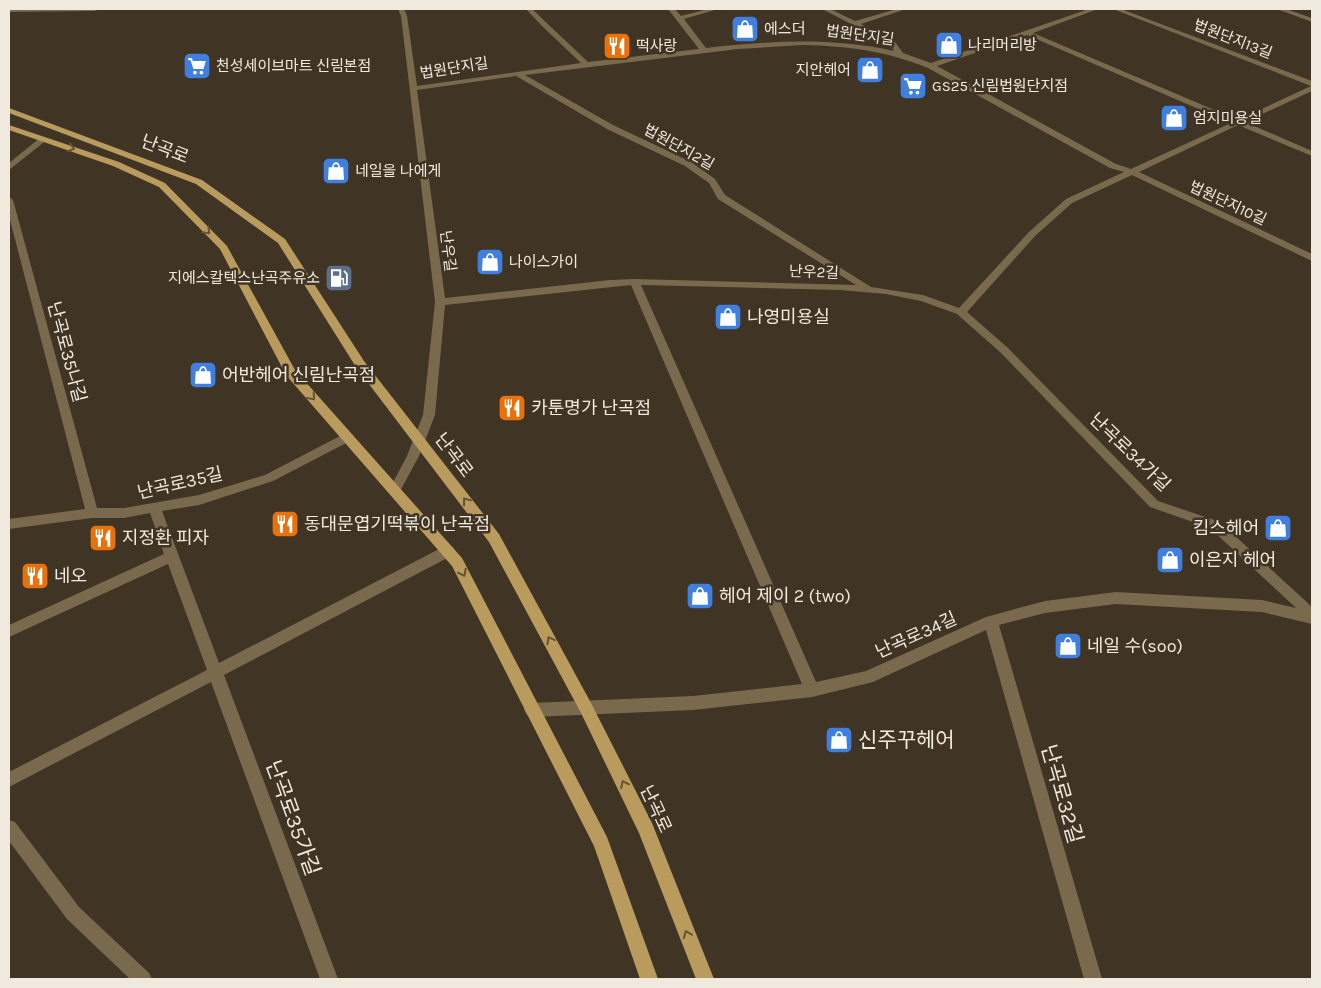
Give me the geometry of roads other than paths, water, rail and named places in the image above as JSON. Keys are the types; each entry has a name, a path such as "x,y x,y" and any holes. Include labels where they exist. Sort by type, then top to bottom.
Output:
{"main road":[{"name":"난곡로","path":"9,110 199,182 282,241 360,364 494,538 586,708 646,829 705,979"},
{"name":"난곡로","path":"9,127 116,164 162,185 224,248 290,372 457,562 600,843 649,979"}],"street":[{"path":"9,10 95,9"},
{"name":"난우길","path":"394,490 413,456 429,415 440,302 404,16 401,9"},
{"path":"529,9 587,65"},
{"path":"671,9 680,18 704,51"},
{"path":"680,18 715,9"},
{"path":"825,9 893,43 900,54"},
{"path":"854,24 904,9"},
{"path":"931,66 1095,9"},
{"name":"법원단지13길","path":"1116,9 1312,86"},
{"path":"1280,9 1312,20"},
{"path":"1028,33 1312,154"},
{"name":"법원단지길","path":"412,89 516,73 704,51 821,43 852,45 900,54 931,66 1113,166 1132,172"},
{"name":"법원단지2길","path":"516,73 610,127 688,164 712,181 721,197 870,289"},
{"path":"960,312 1032,234 1069,201 1238,123 1312,86"},
{"path":"9,167 44,139"},
{"name":"법원단지10길","path":"1132,172 1312,258"},
{"name":"난곡로35나길","path":"9,200 92,513"},
{"path":"635,282 812,690"},
{"name":"난우2길","path":"440,302 610,283 635,282 870,289 923,298 960,312"},
{"name":"난곡로34가길","path":"960,312 1004,350 1154,504 1215,525 1312,616"},
{"name":"난곡로35길","path":"9,524 92,513 124,513 199,500 269,478 348,437"},
{"name":"난곡로35가길","path":"154,508 329,979"},
{"path":"9,780 448,551"},
{"path":"9,631 172,556"},
{"name":"난곡로34길","path":"532,710 693,703 812,690 868,677 991,621 1045,607 1116,598 1262,606 1312,616"},
{"name":"난곡로32길","path":"991,621 1093,979"},
{"path":"9,828 73,913 143,979"}],"place":[{"name":"에스더","path":"745,29"},
{"name":"나리머리방","path":"949,45"},
{"name":"떡사랑","path":"617,46"},
{"name":"천성세이브마트 신림본점","path":"197,66"},
{"name":"지안헤어","path":"870,70"},
{"name":"GS25 신림법원단지점","path":"913,86"},
{"name":"엄지미용실","path":"1174,118"},
{"name":"네일을 나에게","path":"336,171"},
{"name":"나이스가이","path":"490,262"},
{"name":"지에스칼텍스난곡주유소","path":"339,278"},
{"name":"나영미용실","path":"728,317"},
{"name":"어반헤어 신림난곡점","path":"203,375"},
{"name":"카툰명가 난곡점","path":"512,408"},
{"name":"동대문엽기떡볶이 난곡점","path":"285,524"},
{"name":"킴스헤어","path":"1278,528"},
{"name":"지정환 피자","path":"103,538"},
{"name":"이은지 헤어","path":"1170,560"},
{"name":"네오","path":"35,576"},
{"name":"헤어 제이 2 (two)","path":"700,596"},
{"name":"네일 수(soo)","path":"1068,646"},
{"name":"신주꾸헤어","path":"839,740"}]}
